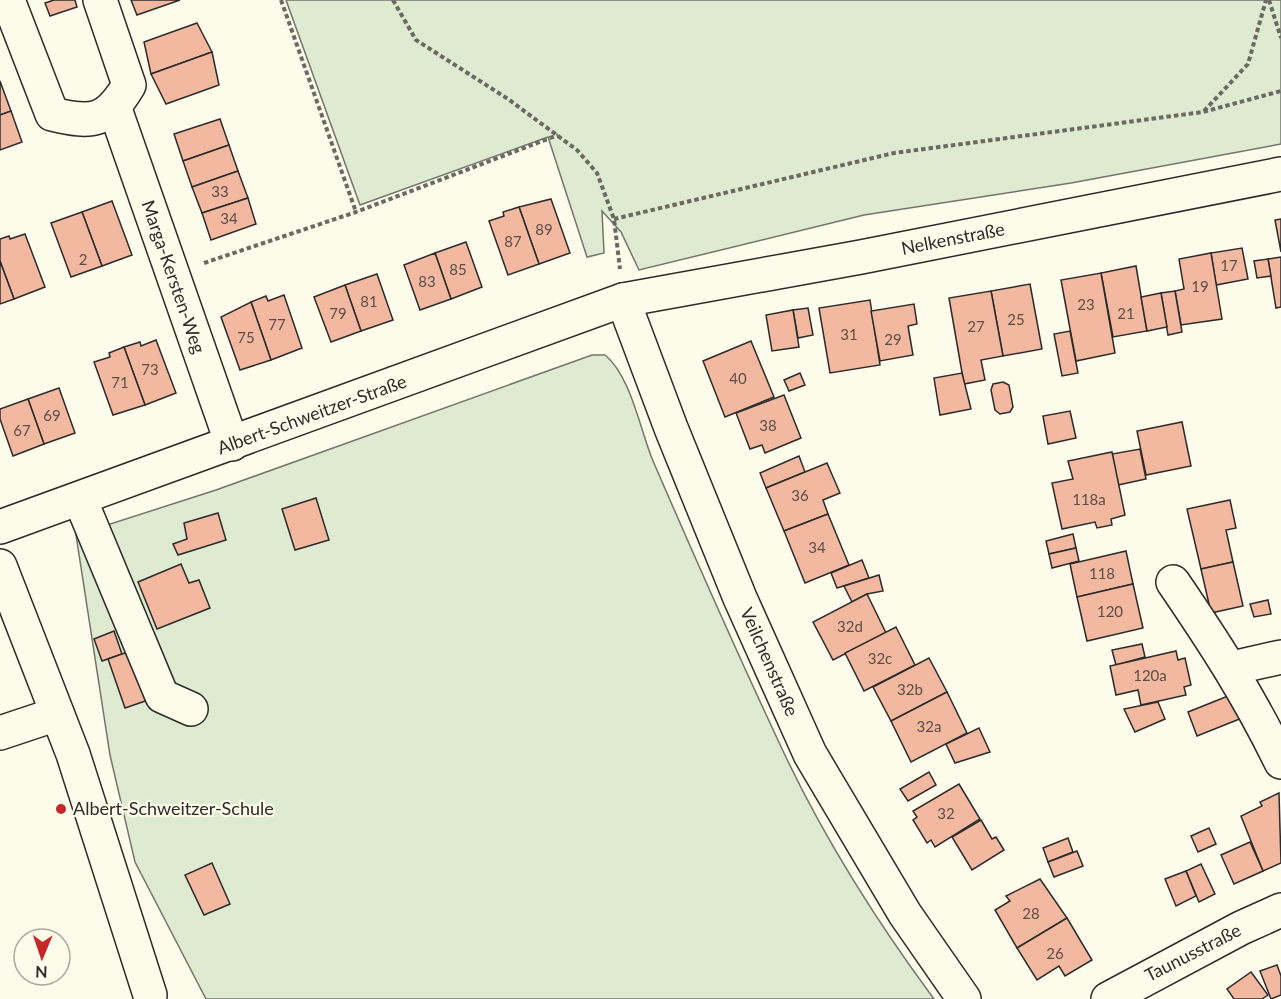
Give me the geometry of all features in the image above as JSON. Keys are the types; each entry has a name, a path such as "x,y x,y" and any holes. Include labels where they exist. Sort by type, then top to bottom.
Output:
{"street":[{"path":"8,0 52,114 82,121 115,109 129,86 100,0"},
{"name":"Marga-Kersten-Weg","path":"115,109 232,444"},
{"name":"Nelkenstraße","path":"623,300 861,258 1281,174"},
{"name":"Albert-Schweitzer-Straße","path":"0,528 623,300"},
{"name":"Veilchenstraße","path":"623,300 671,429 736,587 810,754 905,914 964,999"},
{"path":"80,498 162,696 190,709"},
{"path":"0,566 73,754 150,995"},
{"path":"1173,582 1232,668 1255,708 1281,762"},
{"path":"1232,668 1281,657"},
{"path":"0,733 57,714"},
{"name":"Taunusstraße","path":"1108,999 1241,928 1281,910"}],"path":[{"path":"281,0 356,213"},
{"path":"393,0 416,40 558,135 578,150 597,173 614,219 623,300"},
{"path":"1268,0 1281,38"},
{"path":"1203,112 1248,64 1268,0"},
{"path":"614,219 894,153 1203,112 1281,92"},
{"path":"172,274 356,213 558,135"}],"green space":[{"path":"286,0 1281,0 1281,144 1071,183 864,215 639,270 621,232 602,211 604,253 587,257 548,137 360,205"},
{"path":"592,355 605,355 622,376 653,461 701,570 783,751 816,816 872,910 934,999 206,999 135,862 110,755 76,535 216,490"}],"building":[{"path":"54,0 75,0 77,7 50,16 45,3"},
{"path":"131,0 180,0 137,15"},
{"path":"197,23 212,52 151,74 144,42"},
{"path":"212,52 219,85 166,104 151,74"},
{"path":"0,81 11,111 0,115"},
{"path":"11,111 22,142 0,150 0,115"},
{"path":"220,119 229,145 183,161 174,134"},
{"path":"229,145 238,171 192,187 183,161"},
{"path":"238,171 248,198 202,213 192,187"},
{"path":"248,198 256,224 211,240 202,213"},
{"path":"551,199 570,253 539,264 519,207"},
{"path":"112,201 132,255 102,266 82,212"},
{"path":"519,207 539,264 508,275 489,221 504,216 503,212"},
{"path":"82,212 102,266 71,277 51,223"},
{"path":"1281,219 1281,252 1275,220"},
{"path":"25,234 45,287 14,299 0,261 0,239 9,236 10,239"},
{"path":"466,242 482,287 451,299 435,253"},
{"path":"1242,248 1248,279 1216,285 1211,253"},
{"path":"435,253 451,299 420,310 404,265"},
{"path":"1211,253 1222,319 1181,325 1175,291 1184,289 1179,259"},
{"path":"1281,257 1281,307 1276,308 1268,259"},
{"path":"1268,259 1271,276 1257,278 1254,261"},
{"path":"0,261 14,299 0,304"},
{"path":"1136,266 1147,331 1113,337 1101,273"},
{"path":"1101,273 1115,353 1076,361 1061,280"},
{"path":"377,274 393,320 361,331 345,285"},
{"path":"1030,284 1042,349 1003,356 991,291"},
{"path":"345,285 361,331 331,342 314,297"},
{"path":"991,291 1003,356 981,360 985,380 964,384 949,298"},
{"path":"1175,291 1182,332 1168,335 1161,293"},
{"path":"1161,293 1167,327 1147,331 1141,297"},
{"path":"284,295 302,348 271,360 251,302 266,296 268,301"},
{"path":"870,300 880,365 830,373 819,308"},
{"path":"251,302 271,360 240,370 221,317"},
{"path":"914,304 917,324 908,326 913,355 880,361 871,311"},
{"path":"808,308 813,335 798,338 793,310"},
{"path":"793,310 799,347 772,351 766,315"},
{"path":"1070,331 1078,373 1062,376 1054,334"},
{"path":"156,340 176,393 145,405 124,347 140,342 141,346"},
{"path":"751,341 774,397 725,417 703,361"},
{"path":"124,347 145,405 113,415 94,362 110,357 109,353"},
{"path":"800,373 805,385 789,391 784,380"},
{"path":"962,373 971,409 940,415 934,378"},
{"path":"1003,382 1009,385 1013,407 1010,412 1000,414 995,410 991,390 993,384"},
{"path":"59,388 75,433 44,444 28,399"},
{"path":"784,395 801,438 765,453 762,445 750,449 736,413"},
{"path":"28,399 44,444 13,456 0,419 0,409"},
{"path":"1070,411 1076,438 1048,444 1043,416"},
{"path":"1182,422 1191,466 1146,475 1137,431"},
{"path":"1140,449 1146,479 1118,485 1112,454"},
{"path":"1112,452 1125,515 1111,519 1112,525 1097,528 1095,522 1062,529 1052,483 1073,479 1068,461"},
{"path":"799,456 805,472 766,488 760,473"},
{"path":"827,463 840,493 823,500 828,514 784,531 766,488"},
{"path":"316,498 329,540 295,550 282,509"},
{"path":"1230,500 1236,528 1226,530 1233,562 1201,569 1187,509"},
{"path":"218,513 226,540 178,555 173,544 187,539 184,523"},
{"path":"828,514 849,565 805,583 784,531"},
{"path":"1073,534 1076,548 1049,554 1046,541"},
{"path":"1076,548 1079,561 1052,568 1049,554"},
{"path":"1126,551 1133,584 1077,597 1070,564"},
{"path":"862,560 869,578 837,588 831,573"},
{"path":"1233,562 1243,606 1211,613 1201,569"},
{"path":"181,564 189,583 199,580 210,608 157,629 138,582"},
{"path":"879,575 883,591 867,594 852,602 844,586"},
{"path":"1133,584 1143,628 1087,641 1077,597"},
{"path":"867,594 886,633 833,660 813,622"},
{"path":"1268,600 1271,614 1254,617 1250,604"},
{"path":"896,627 915,665 864,691 845,653"},
{"path":"114,631 122,654 102,661 94,639"},
{"path":"1142,644 1145,657 1116,665 1112,650"},
{"path":"136,649 154,698 125,708 108,659"},
{"path":"1176,651 1178,660 1185,658 1191,685 1184,687 1186,695 1141,705 1138,690 1116,695 1110,666"},
{"path":"929,658 947,692 891,721 873,687"},
{"path":"947,692 967,733 911,762 891,721"},
{"path":"1233,694 1242,718 1197,736 1188,712"},
{"path":"1158,702 1165,719 1135,732 1124,709"},
{"path":"979,728 990,752 955,763 946,744"},
{"path":"929,772 936,785 908,801 900,789"},
{"path":"959,784 980,819 935,847 931,840 927,843 913,820 917,817 913,811"},
{"path":"1279,793 1281,863 1263,871 1241,816 1262,806 1260,802"},
{"path":"981,820 992,839 996,837 1004,850 972,870 952,837"},
{"path":"1209,828 1216,844 1198,852 1191,836"},
{"path":"1068,838 1073,852 1048,862 1043,848"},
{"path":"1250,842 1263,871 1234,884 1221,855"},
{"path":"1077,851 1083,866 1054,877 1048,862"},
{"path":"212,863 230,904 204,915 185,875"},
{"path":"1201,864 1215,894 1199,902 1186,871"},
{"path":"1186,871 1196,896 1176,906 1165,879"},
{"path":"1040,879 1067,918 1017,948 995,910 1010,901 1006,896"},
{"path":"1067,918 1092,960 1065,976 1059,966 1037,980 1017,948"},
{"path":"1277,965 1281,976 1281,995 1271,999 1260,971"},
{"path":"1251,972 1268,995 1262,999 1234,999 1227,989"}],"place":[{"name":"Albert-Schweitzer-Schule","path":"61,809"}]}
